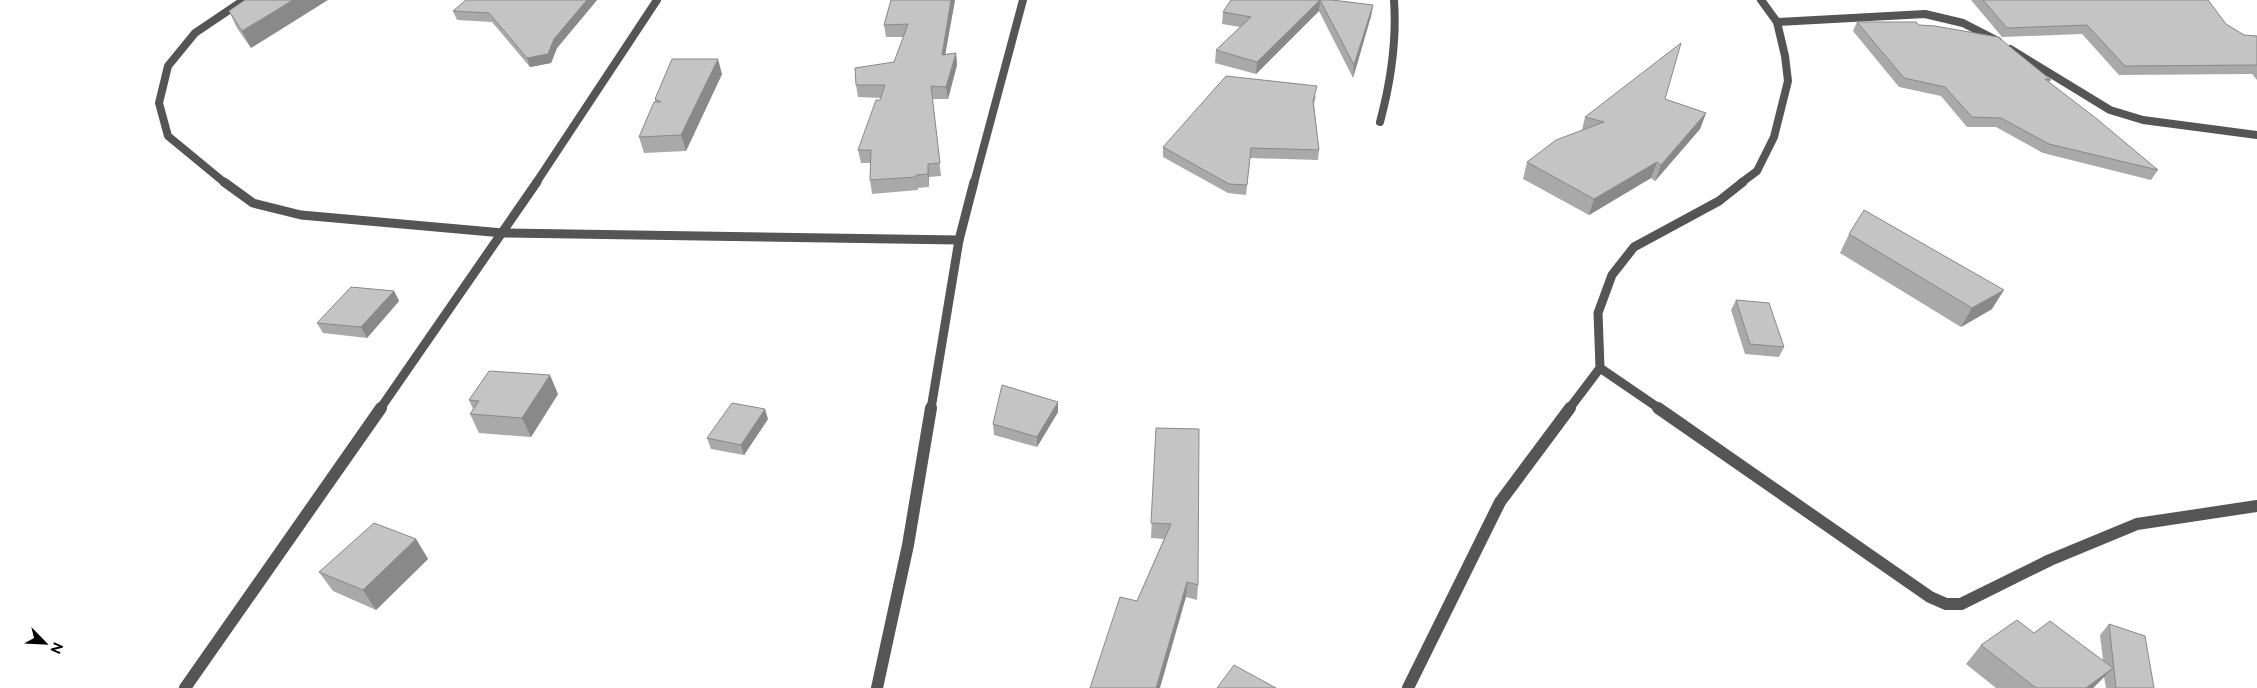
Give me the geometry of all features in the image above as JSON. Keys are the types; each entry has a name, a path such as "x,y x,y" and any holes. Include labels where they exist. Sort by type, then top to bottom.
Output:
{"street":[{"path":"244,0 195,33 168,66 159,103 168,136 212,174 253,203 301,215 503,234 960,240"},
{"path":"185,688 503,234 657,0"},
{"path":"877,688 908,546 960,240 1022,0"},
{"path":"1380,122 1393,75 1397,27 1394,0"},
{"path":"1408,688 1500,502 1600,368 1598,313 1612,275 1634,247 1719,201 1757,171 1774,137 1788,81 1785,56 1776,22 1761,0"},
{"path":"1776,22 1925,14 1946,16 1966,23 2110,110 2142,120 2257,135"},
{"path":"1600,368 1930,597 1946,604 1961,604 2050,560 2137,524 2257,506"}],"building":[{"path":"245,0 293,0 242,31 229,11"},
{"path":"466,0 587,0 554,39 548,54 527,58 489,13 453,11"},
{"path":"891,0 951,0 942,55 956,53 946,87 931,86 940,163 928,164 928,174 916,175 916,177 870,180 871,150 858,150 876,100 880,100 885,85 856,85 855,68 894,62 908,24 884,25"},
{"path":"1231,0 1320,0 1257,62 1216,50 1251,17 1223,12"},
{"path":"1320,0 1373,5 1354,65"},
{"path":"1983,0 2208,0 2226,24 2244,35 2257,36 2257,65 2125,66 2087,25 2007,28"},
{"path":"1857,22 1916,22 1919,25 1998,37 2051,80 2045,79 2158,170 2049,144 2001,118 1972,117 1945,87 1904,78"},
{"path":"1681,43 1665,99 1706,113 1661,165 1657,162 1594,199 1527,162 1556,140 1604,122 1585,117"},
{"path":"672,59 718,59 681,135 639,137 654,102 661,102 655,99"},
{"path":"1226,76 1317,86 1313,101 1319,150 1251,148 1247,185 1229,184 1163,147"},
{"path":"1864,210 2004,290 1972,308 1849,234"},
{"path":"351,287 394,291 361,327 317,323"},
{"path":"1736,300 1769,303 1784,347 1750,344"},
{"path":"489,371 550,375 522,418 470,414 479,401 469,400"},
{"path":"1002,385 1058,402 1037,437 993,424"},
{"path":"732,403 765,409 741,445 707,438"},
{"path":"1156,428 1199,429 1198,585 1187,582 1156,688 1090,688 1120,597 1137,601 1171,524 1151,523"},
{"path":"374,523 416,539 363,590 319,572"},
{"path":"2017,620 2034,633 2050,621 2113,668 2086,688 2036,688 1981,645"},
{"path":"2109,624 2145,636 2154,688 2116,688"},
{"path":"1234,665 1276,688 1217,688"}]}
